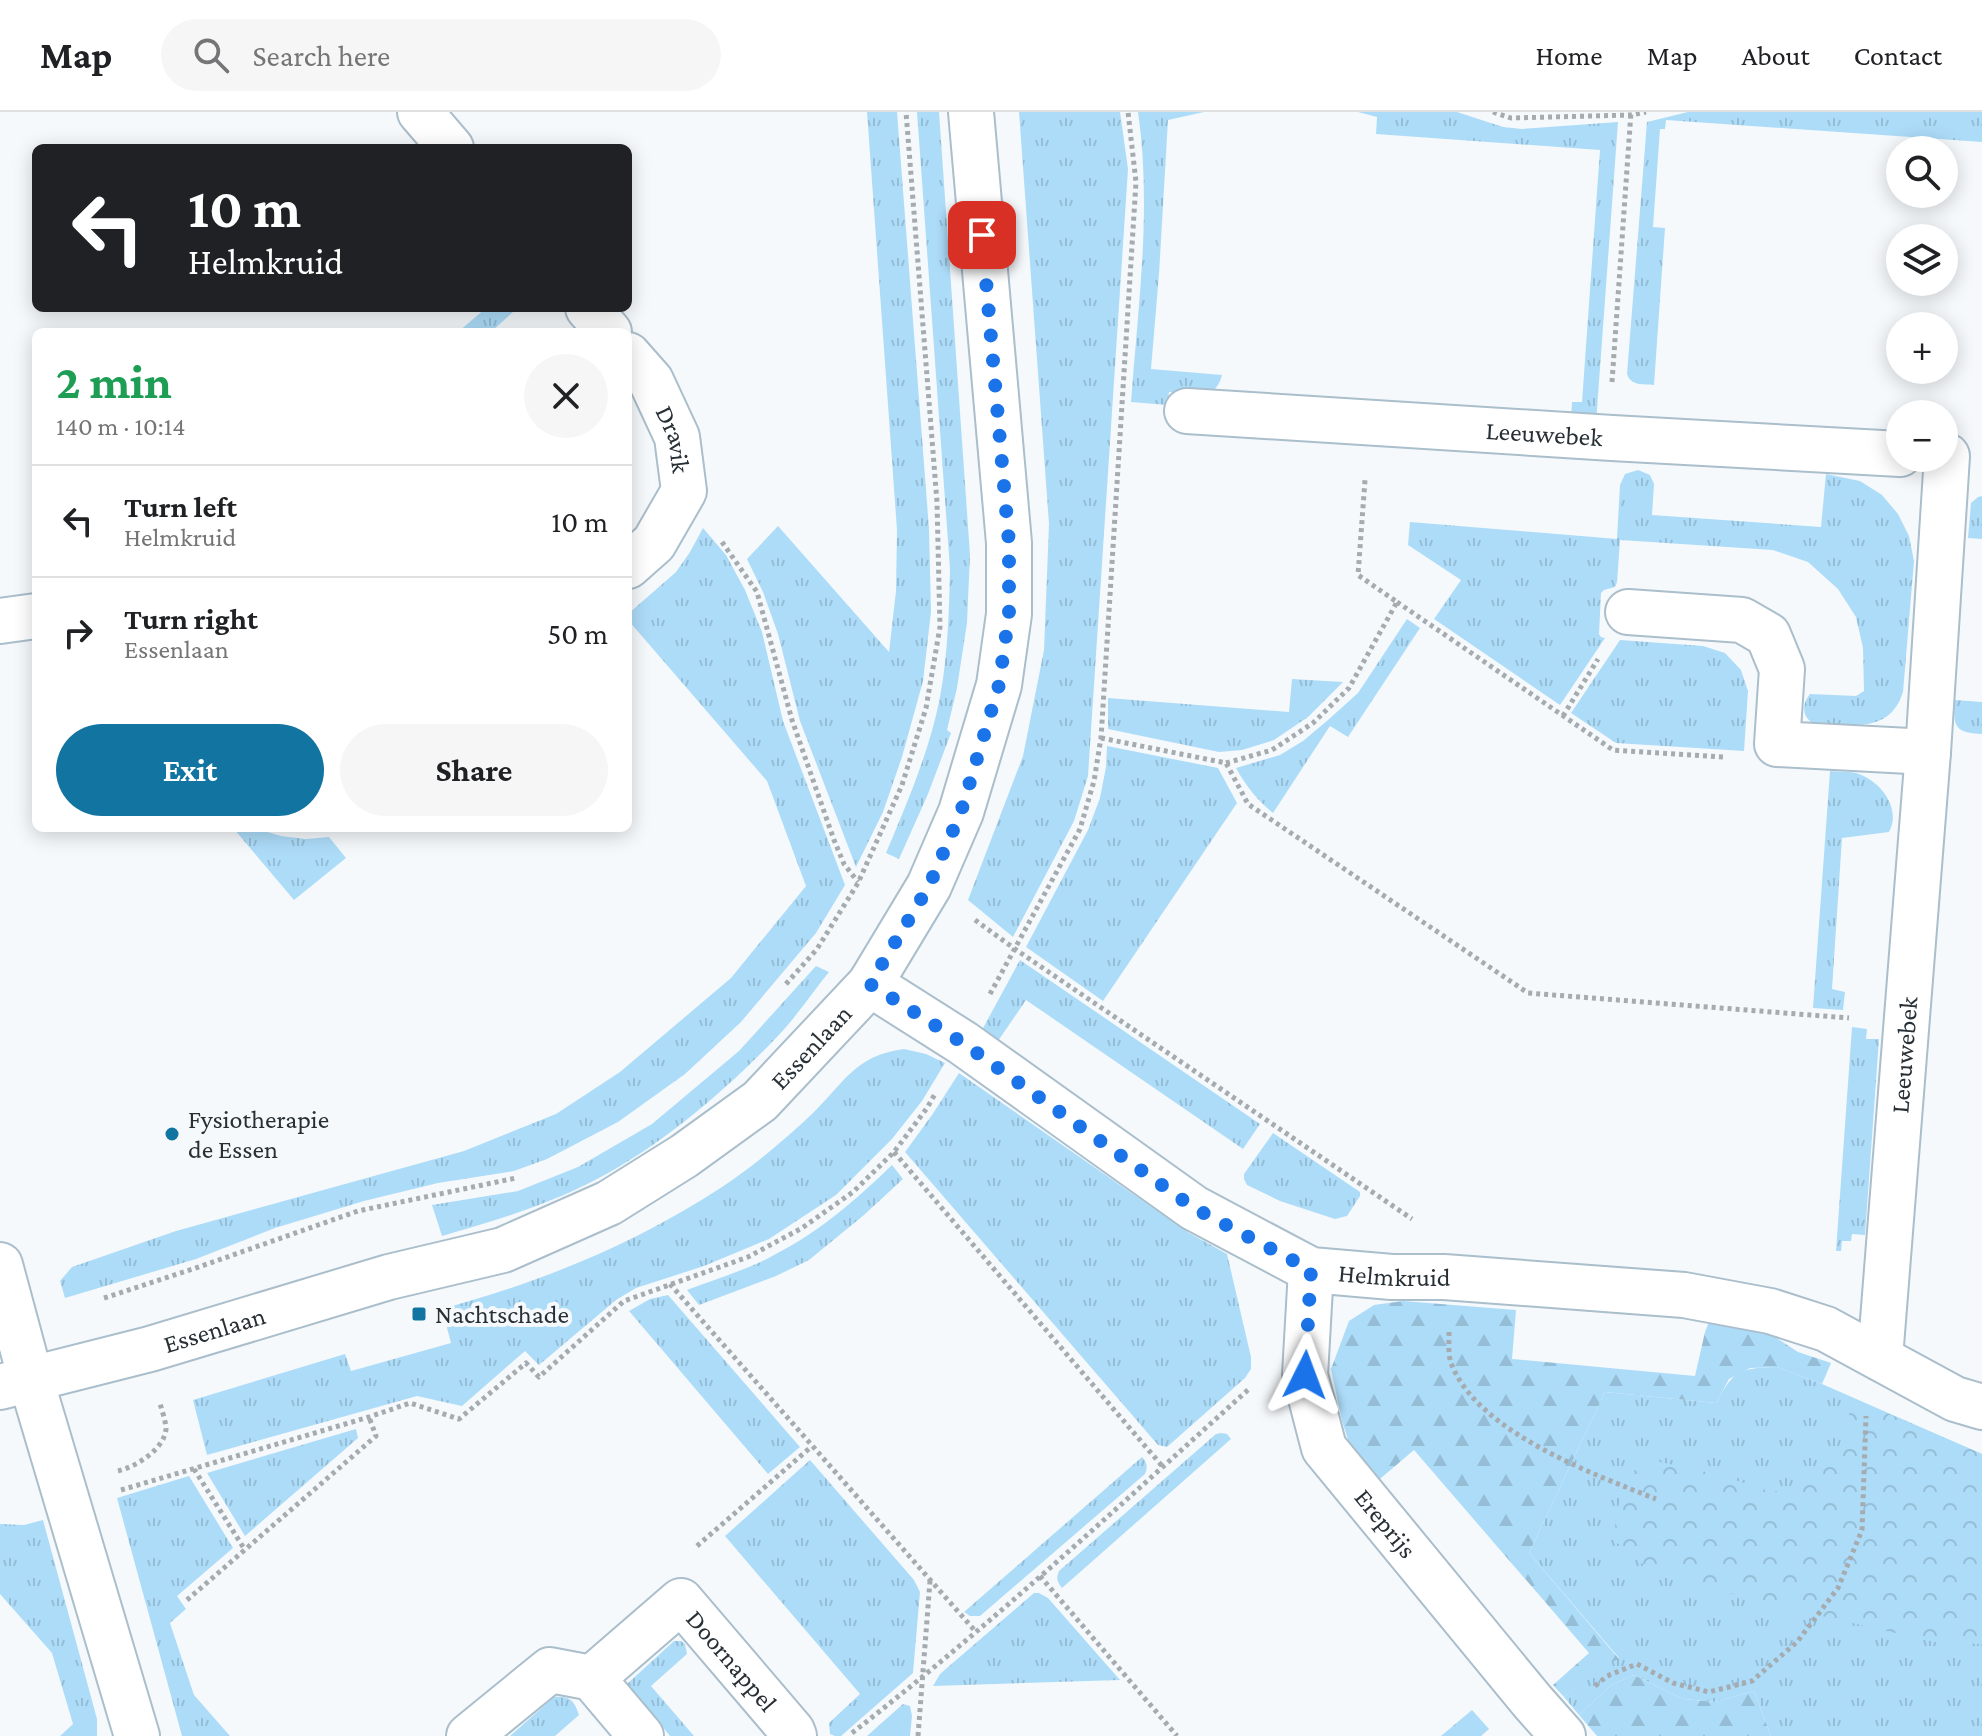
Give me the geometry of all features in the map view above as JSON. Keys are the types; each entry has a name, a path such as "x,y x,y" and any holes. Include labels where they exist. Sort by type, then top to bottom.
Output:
{"street":[{"path":"420,112 448,144"},
{"name":"Essenlaan","path":"15,1383 150,1349 389,1277 503,1250 609,1203 684,1156 760,1101 870,984 929,886 961,812 999,685 1009,614 1009,543 971,112"},
{"path":"592,312 606,328"},
{"name":"Dravik","path":"632,360 651,381 677,437 684,491 654,543 632,562"},
{"name":"Leeuwebek","path":"1187,411 1886,453"},
{"name":"Leeuwebek","path":"1880,1358 1928,752 1956,472"},
{"path":"1628,612 1742,620 1768,635 1782,669 1777,744 1928,752"},
{"path":"0,621 32,617"},
{"name":"Helmkruid","path":"870,984 963,1043 1194,1208 1311,1270 1684,1295 1770,1311 1826,1329 1955,1399 1982,1407"},
{"path":"0,1265 15,1383 64,1486 137,1736"},
{"name":"Ereprijs","path":"1311,1270 1305,1375 1324,1448 1557,1729"},
{"name":"Doornappel","path":"592,1678 681,1601 794,1736"},
{"path":"469,1736 550,1670 592,1678 641,1736"}],"path":[{"path":"776,995 817,949 871,856 902,785 926,708 940,627 937,502 906,112"},
{"path":"1493,112 1511,118 1646,112"},
{"path":"1612,438 1612,377 1631,113"},
{"path":"1370,424 1358,575 1613,750 1749,758 1777,744"},
{"path":"684,491 757,592 797,735 834,840 844,864 858,883"},
{"path":"1101,738 1226,763 1272,750 1313,723 1349,688 1397,602"},
{"path":"1563,716 1628,612"},
{"path":"1226,763 1248,804 1528,993 1906,1022"},
{"path":"871,856 929,886 1015,949 1415,1221 1444,1277 1451,1361 1470,1395 1503,1426 1583,1470 1656,1499"},
{"path":"894,1152 1163,1467"},
{"path":"103,1298 358,1211 522,1177"},
{"path":"670,1284 976,1632"},
{"path":"64,1486 129,1468 159,1445 166,1431 150,1349"},
{"path":"1557,1729 1607,1676 1637,1664 1673,1683 1709,1692 1752,1681 1797,1642 1838,1588 1862,1530 1866,1413 1880,1358"},
{"path":"848,1736 976,1632 1254,1384 1305,1375"},
{"path":"187,1600 376,1436 369,1417"},
{"path":"681,1601 660,1579 811,1447"},
{"path":"194,1469 245,1550"},
{"path":"1040,1576 1177,1736"},
{"path":"918,1736 930,1580"}],"green space":[{"path":"867,112 897,112 929,529 931,612 923,681 902,757 883,812 856,867 800,721 778,634 747,559 778,526 889,652 896,591 897,530"},
{"path":"917,112 939,112 970,555 967,623 947,730 951,733 899,859 886,853 917,776 936,717 949,617 950,569"},
{"path":"1019,112 1120,112 1128,169 1088,776 1074,821 1013,937 968,900 1023,756 1044,650 1049,524"},
{"path":"1138,112 1204,112 1168,120 1151,369 1222,375 1219,384 1208,393 1169,392 1168,405 1131,402 1144,221"},
{"path":"1358,112 1457,112 1503,127 1522,129 1618,122 1596,423 1571,421 1572,402 1582,402 1600,150 1376,134 1377,117"},
{"path":"1688,112 1982,112 1982,142 1958,140 1958,136 1896,136 1666,120 1665,129 1660,129 1653,227 1665,228 1654,385 1638,384 1631,381 1627,374 1647,122"},
{"path":"481,312 513,312 495,328 463,328"},
{"path":"1638,470 1650,475 1654,484 1652,515 1821,527 1826,474 1860,481 1882,495 1898,514 1909,536 1914,561 1903,692 1888,716 1853,725 1811,722 1808,719 1804,709 1810,694 1856,696 1864,691 1863,648 1856,617 1838,589 1808,562 1773,550 1620,540 1617,582 1615,587 1601,593 1599,634 1605,638 1560,705 1434,619 1461,580 1408,545 1410,522 1617,539 1620,485 1625,474"},
{"path":"1982,496 1982,539 1968,538 1971,503"},
{"path":"703,528 726,555 762,632 783,721 845,885 816,933 741,1022 685,1074 618,1122 547,1159 514,1171 438,1183 364,1201 275,1228 196,1259 65,1298 60,1281 72,1267 176,1231 464,1151 556,1114 620,1072 731,978 806,886 767,781 632,625 632,610 676,572"},
{"path":"1407,619 1420,628 1348,737 1330,726 1273,813 1252,792 1236,768 1280,755 1328,720 1358,693"},
{"path":"1620,640 1703,646 1725,653 1741,670 1748,691 1744,751 1616,743 1571,713"},
{"path":"1292,679 1343,682 1308,717 1274,740 1242,750 1219,752 1108,729 1108,698 1289,712"},
{"path":"1955,700 1982,702 1982,734 1966,732 1957,726"},
{"path":"1107,746 1218,768 1237,803 1103,1001 1026,947 1088,830 1100,798"},
{"path":"1830,771 1856,773 1873,782 1886,796 1893,814 1889,832 1842,838 1832,989 1845,992 1843,1010 1813,1008"},
{"path":"237,832 268,832 306,839 329,837 346,858 294,900"},
{"path":"1020,960 1260,1124 1243,1149 1026,1000 998,1041 982,1030"},
{"path":"816,966 829,972 782,1031 735,1078 669,1133 621,1165 559,1197 442,1236 432,1205 518,1191 578,1167 652,1124 739,1051"},
{"path":"1852,1027 1867,1029 1866,1039 1879,1039 1865,1235 1852,1234 1851,1241 1842,1241 1841,1251 1836,1251"},
{"path":"904,1049 945,1063 922,1101 892,1139 836,1195 769,1239 704,1266 636,1288 616,1300 539,1365 525,1351 462,1406 417,1396 207,1455 193,1400 345,1354 351,1371 451,1343 442,1309 551,1274 621,1244 689,1208 768,1152 862,1064 887,1052"},
{"path":"959,1073 1189,1233 1227,1254 1251,1357 1251,1369 1245,1378 1167,1447 1158,1445 905,1152"},
{"path":"1273,1133 1360,1192 1347,1216 1335,1219 1280,1201 1247,1185 1244,1174"},
{"path":"892,1165 903,1179 809,1260 699,1305 687,1290 753,1265 791,1246 865,1191"},
{"path":"668,1295 800,1447 768,1474 629,1311 650,1299"},
{"path":"1403,1301 1516,1310 1512,1359 1695,1376 1709,1322 1760,1325 1798,1352 1831,1363 1822,1384 1777,1367 1750,1368 1729,1379 1716,1403 1605,1392 1529,1553 1619,1659 1600,1667 1564,1697 1553,1685 1589,1653 1414,1450 1374,1484 1354,1458 1331,1369 1349,1321 1374,1305"},
{"path":"1777,1367 1982,1454 1982,1736 1771,1736 1754,1691 1715,1702 1683,1699 1634,1675 1611,1685 1579,1715 1564,1697 1600,1666 1619,1658 1529,1553 1605,1392 1716,1403 1739,1373 1754,1368"},
{"path":"1854,1399 1982,1454 1982,1644 1935,1642 1752,1600 1645,1566 1616,1542 1615,1519 1627,1473 1660,1462 1719,1475 1772,1492 1809,1484 1837,1453"},
{"path":"356,1429 358,1438 245,1536 207,1473"},
{"path":"1221,1433 1231,1439 1062,1588 1058,1580 1059,1571 1216,1434"},
{"path":"1142,1457 1146,1465 1145,1474 980,1616 970,1616 964,1612"},
{"path":"810,1460 914,1580 920,1592 913,1673 841,1736 830,1734 829,1723 860,1694 725,1536"},
{"path":"189,1476 233,1548 177,1596 186,1609 170,1623 194,1695 230,1736 182,1736 117,1498"},
{"path":"43,1520 97,1719 97,1736 60,1736 73,1724 52,1653 0,1594 0,1524 24,1525"},
{"path":"1034,1593 1048,1598 1120,1680 933,1686 940,1674"},
{"path":"674,1641 685,1644 687,1654 651,1686 694,1736 670,1736 627,1684"},
{"path":"1634,1675 1683,1699 1715,1702 1754,1691 1771,1736 1597,1736 1579,1715 1611,1685"},
{"path":"554,1697 571,1700 579,1715 555,1736 510,1736"},
{"path":"903,1704 910,1706 910,1736 867,1736"},
{"path":"1472,1710 1489,1729 1481,1736 1441,1736"}],"place":[{"name":"Fysiotherapie de Essen","path":"172,1134"},
{"name":"Nachtschade","path":"419,1314"}],"route":[{"path":"982,235 1009,543 1009,614 999,685 961,812 929,886 870,984 963,1043 1194,1208 1311,1270 1305,1375"}]}
